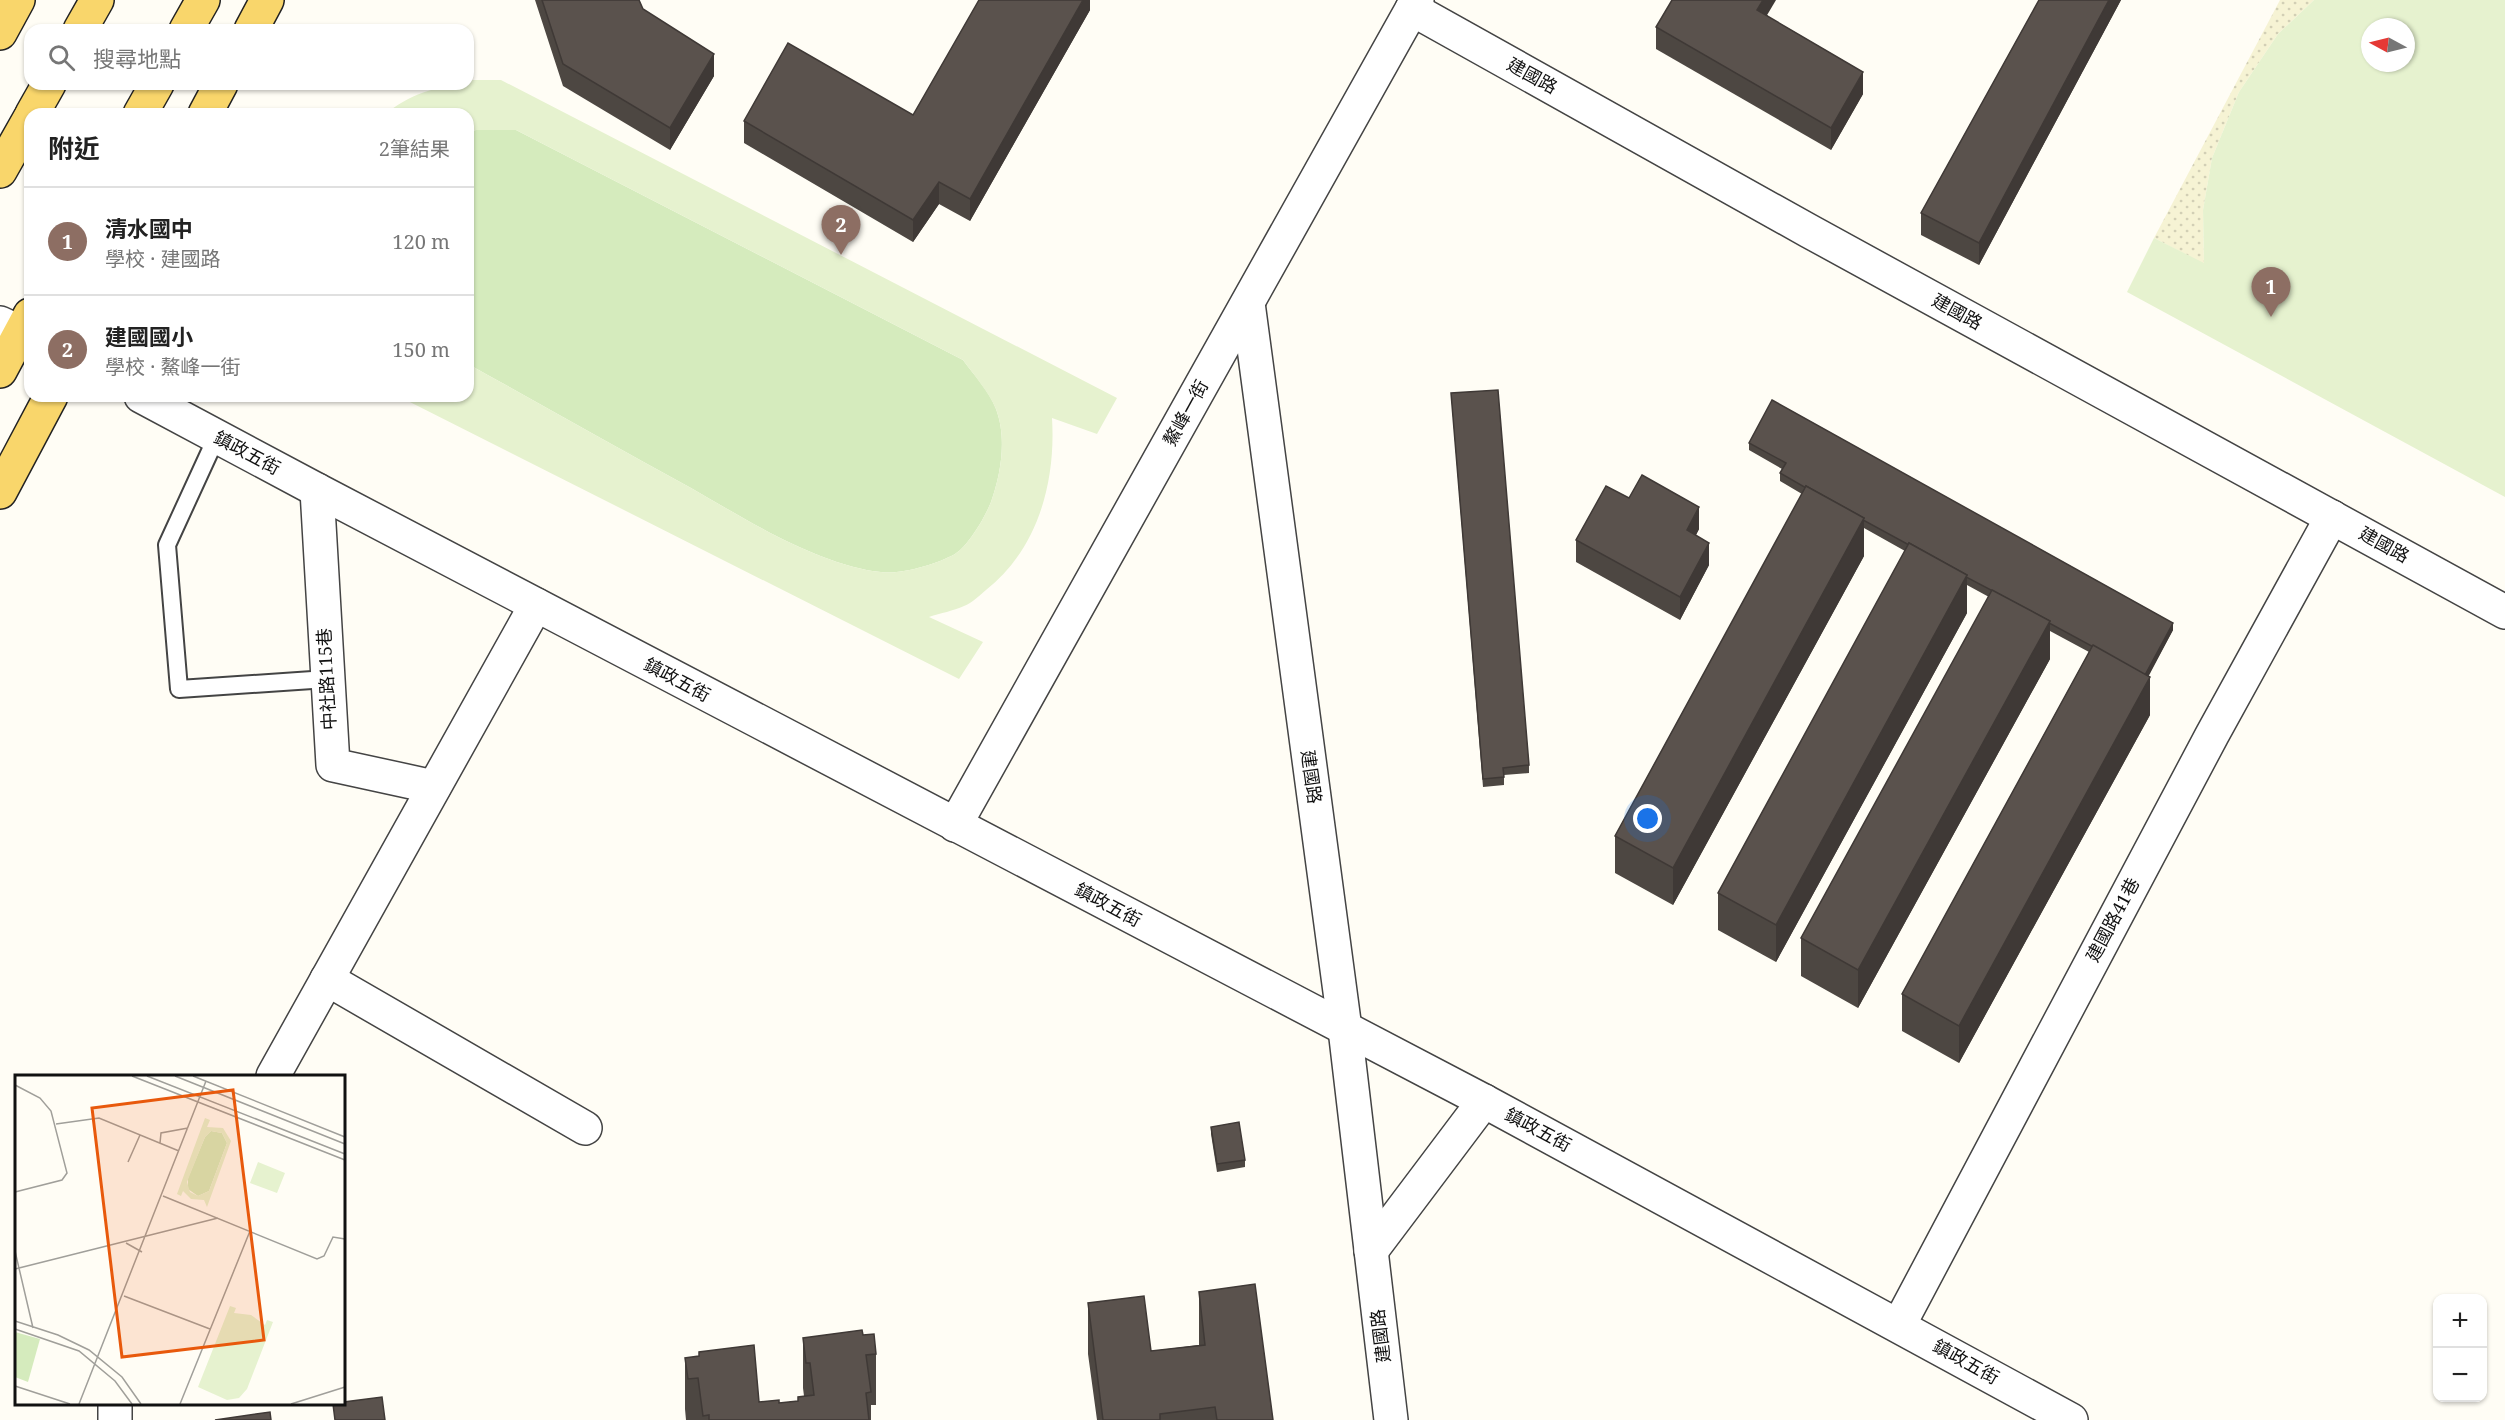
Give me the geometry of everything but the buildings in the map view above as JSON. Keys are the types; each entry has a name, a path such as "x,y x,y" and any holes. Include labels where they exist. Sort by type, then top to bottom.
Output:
{"main road":[{"path":"0,33 18,0"},
{"path":"83,24 97,0"},
{"path":"189,24 203,0"},
{"path":"254,24 267,0"},
{"path":"36,108 46,90"},
{"path":"143,108 154,90"},
{"path":"208,108 219,90"},
{"path":"0,171 24,128"},
{"path":"0,371 20,327"},
{"path":"0,492 48,402"}],"street":[{"name":"鰲峰一街","path":"955,825 1414,4"},
{"name":"建國路","path":"1414,4 1809,231 2505,612"},
{"name":"建國路","path":"1248,303 1345,1029 1391,1420"},
{"name":"鎮政五街","path":"152,402 316,490 1484,1101 2072,1420"},
{"name":"中社路115巷","path":"316,490 333,765 434,787"},
{"name":"建國路41巷","path":"1899,1325 2212,735 2332,517"},
{"path":"274,1075 536,605"},
{"path":"327,979 585,1128"},
{"path":"1371,1251 1484,1101"}],"lane":[{"path":"217,436 168,545 178,689 327,679"}],"shaded area":[{"path":"2280,0 2314,0 2278,34 2239,92 2212,158 2203,210 2204,264 2154,238"}],"green space":[{"path":"2314,0 2505,0 2505,497 2127,292 2154,238 2204,263 2203,210 2212,158 2239,92 2278,34"},
{"path":"474,80 501,80 1117,398 1097,434 1052,418 1051,466 1047,490 1031,534 1019,555 1004,573 973,601 960,608 929,617 983,642 959,679 410,402 474,402 474,367 783,539 832,560 857,568 881,572 919,568 947,558 960,550 971,538 991,502 998,480 1002,444 996,409 981,383 963,360 516,130 474,130 474,108 394,108 424,92 474,90"},
{"path":"474,130 516,130 963,360 993,402 999,420 1002,444 998,480 991,502 971,538 955,554 919,568 898,572 857,568 832,560 807,551 758,526 474,367"}],"place":[{"name":"建國國小","path":"841,255"},
{"name":"清水國中","path":"2271,317"}]}
